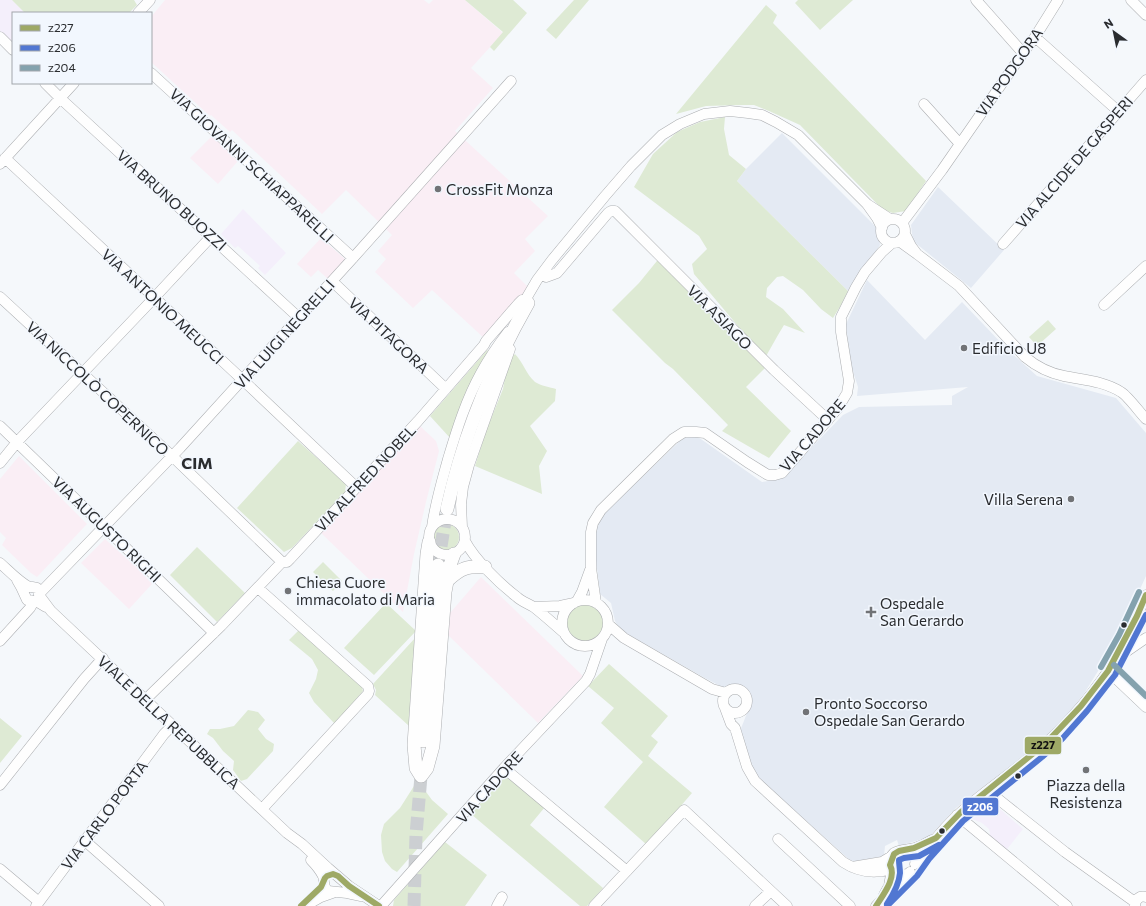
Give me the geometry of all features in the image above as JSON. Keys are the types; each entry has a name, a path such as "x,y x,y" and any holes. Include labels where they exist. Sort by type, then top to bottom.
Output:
{"main road":[{"path":"447,509 458,463 471,424 492,373 527,301"},
{"path":"492,373 498,354 509,330"},
{"path":"421,776 416,768 414,745 429,542"},
{"path":"421,776 427,768 433,746 445,592 450,565 456,553"},
{"path":"421,776 438,565"},
{"path":"448,580 462,568 483,565"}],"street":[{"path":"976,0 1022,53"},
{"name":"VIA PODGORA","path":"902,223 942,170 1022,53 1035,37 1058,0"},
{"path":"1131,0 1146,15"},
{"path":"139,12 146,1"},
{"path":"1035,37 1118,111"},
{"path":"2,39 12,49"},
{"name":"VIA GIOVANNI SCHIAPPARELLI","path":"152,74 353,258"},
{"name":"VIA ALCIDE DE GASPERI","path":"1003,244 1146,80"},
{"name":"VIA LUIGI NEGRELLI","path":"0,642 30,608 33,594 52,581 243,380 511,81"},
{"name":"VIA BRUNO BUOZZI","path":"46,84 298,317"},
{"path":"2,161 73,84"},
{"path":"924,104 960,144"},
{"path":"570,243 605,196 662,135 680,124 704,114 730,112 748,113 762,116 776,122 798,135 867,204 877,218 882,228 882,235 885,239 888,242 899,240 905,231 902,223 895,219 890,219 867,204"},
{"name":"VIA ANTONIO MEUCCI","path":"2,161 243,380 356,488"},
{"name":"VIA ALFRED NOBEL","path":"546,277 557,273 608,213 615,211"},
{"name":"VIA ASIAGO","path":"615,211 774,370 828,420"},
{"path":"882,228 886,221 890,219"},
{"path":"0,463 17,442 207,241 212,238"},
{"path":"899,240 959,286 1025,357 1036,366 1062,376 1091,381 1109,386 1122,392 1146,420"},
{"name":"VIA CADORE","path":"380,906 504,768 586,681 590,674 608,624 605,612 596,603 590,568 591,532 593,523 601,510 673,439 684,432 705,433 747,462 768,474 775,476 782,473 838,408 847,393 849,381 840,324 843,312 856,287 874,261 882,252 899,240"},
{"name":"VIA ALFRED NOBEL","path":"146,699 258,588 282,562 287,562 290,559 446,389 518,304 527,301 570,243"},
{"name":"VIA ALFRED NOBEL","path":"527,301 537,280 570,243"},
{"path":"1104,305 1146,266"},
{"name":"VIA PITAGORA","path":"332,281 446,389"},
{"name":"VIA NICCOLÒ COPERNICO","path":"0,297 172,456 282,562"},
{"path":"432,527 438,521 447,519 456,521 462,527 465,534 464,545 456,553 446,556 437,552 429,542 429,535 445,471 466,404 480,373 527,301"},
{"path":"462,527 462,494 465,477 507,355 525,315 527,301"},
{"name":"VIA AUGUSTO RIGHI","path":"0,426 214,632"},
{"path":"465,541 471,552 483,565 518,598 534,607 563,632 567,639 573,643 580,646 587,646 595,644 603,638 613,636 624,638"},
{"path":"456,553 483,565"},
{"name":"VIALE DELLA REPUBBLICA","path":"0,563 103,658 287,833 317,867 322,875 325,889 330,892 360,895 380,906"},
{"name":"VIA CADORE","path":"563,632 561,624 563,616 567,608 575,602 582,592 590,568"},
{"path":"258,588 368,686 369,691 368,694 262,809"},
{"path":"877,905 911,871 936,838 957,815 1028,760 1056,734 1081,706 1108,671 1129,632 1146,595"},
{"path":"534,607 560,606 587,600 596,603"},
{"path":"608,624 624,638 712,689 726,693"},
{"path":"1129,632 1136,639 1145,639"},
{"path":"1115,659 1145,639"},
{"path":"587,646 593,666"},
{"path":"0,785 84,679 103,658"},
{"path":"1108,671 1146,707"},
{"path":"712,689 718,699 724,706 732,713 739,712 745,708 747,703 746,696 744,693 734,689 726,693 723,698 724,706 731,724 735,728 748,767 755,781 843,862 850,867 884,879 888,888"},
{"path":"735,728 738,724 739,712"},
{"name":"VIA CARLO PORTA","path":"38,904 84,840 173,725"},
{"path":"504,768 627,871"},
{"path":"988,791 1065,852 1132,900 1141,898"},
{"path":"594,906 684,810 787,906"},
{"path":"957,815 1067,906"},
{"name":"VIALE DELLA REPUBBLICA","path":"287,833 302,844 349,886 368,899"},
{"path":"850,867 882,862 896,852 914,848 936,838"},
{"path":"778,839 850,906"},
{"path":"84,840 159,906"},
{"path":"902,850 910,853 915,864"},
{"path":"877,905 889,886 892,869 890,860 892,856"},
{"path":"0,869 38,904"},
{"path":"866,872 892,869 899,874 908,874"},
{"path":"301,906 319,889 327,876 333,874 338,877 341,884 336,891 305,906"},
{"path":"755,906 771,891"}],"shaded area":[{"path":"0,0 12,0 24,12 12,12 12,43 0,31"},
{"path":"165,0 424,0 429,4 433,0 465,0 503,33 471,68 493,88 455,131 548,216 525,239 535,251 514,273 529,288 485,339 432,290 413,308 375,272 386,259 378,251 392,235 346,190 322,214 232,130 230,132 211,115 210,116 152,63 152,16"},
{"path":"782,133 877,228 880,245 848,291 737,181 746,169"},
{"path":"212,136 238,161 218,184 190,158"},
{"path":"938,187 1004,250 971,288 913,241 911,225"},
{"path":"243,209 286,253 265,275 258,268 260,266 238,246 235,248 221,234"},
{"path":"321,238 345,259 328,279 318,270 311,277 297,264"},
{"name":"Ospedale San Gerardo","path":"867,280 925,340 962,302 1007,349 1037,376 1116,398 1146,433 1146,576 1115,644 1085,692 1061,723 1041,743 956,808 929,837 899,846 897,840 885,846 884,856 852,862 761,780 754,771 740,731 749,708 750,698 740,686 724,688 626,633 618,626 615,621 611,603 600,594 593,534 604,514 683,438 698,437 762,482 781,479 843,415 859,407 952,405 952,396 968,387 857,396 858,387 850,362 846,324"},
{"path":"420,426 436,441 439,451 414,554 403,612 320,532"},
{"path":"19,456 87,524 37,577 2,545 6,538 0,532 0,479"},
{"path":"105,539 152,584 129,609 81,563"},
{"path":"481,577 583,676 538,723 447,634 450,613"},
{"path":"990,803 993,803 1023,829 1004,853 988,838 990,834 989,829 982,823 970,818"}],"green space":[{"path":"12,0 134,0 137,5 130,12 24,12"},
{"path":"465,0 513,0 527,13 494,51 490,47 503,32"},
{"path":"574,0 589,0 556,39 546,30"},
{"path":"798,0 853,0 820,30 795,3"},
{"path":"766,5 777,15 773,23 926,181 906,211 893,213 883,210 800,125 769,111 754,105 706,106 676,114"},
{"path":"725,117 724,129 729,155 746,169 737,181 848,291 833,318 821,309 803,290 783,276 777,277 767,288 766,297 783,309 805,333 784,325 765,358 694,274 692,264 707,249 699,236 634,187 653,154 677,132 700,122"},
{"path":"661,256 765,368 746,387 791,431 769,458 722,431 728,425 612,310 639,283"},
{"path":"1048,320 1056,329 1037,346 1029,337"},
{"path":"488,349 485,360 451,439 430,416"},
{"path":"515,354 535,382 556,389 555,401 530,426 547,451 539,466 542,494 475,466 486,431 503,389 508,361"},
{"path":"298,441 346,484 345,492 292,548 284,552 237,508"},
{"path":"446,524 455,528 459,537 455,546 446,550 437,546 433,537 437,528"},
{"path":"197,547 245,593 217,622 170,575"},
{"path":"323,562 342,581 333,591 313,572"},
{"path":"386,603 416,631 374,675 344,648"},
{"path":"581,604 589,604 596,607 602,613 605,624 602,635 596,641 589,644 581,644 574,641 568,635 565,628 565,620 568,613 574,607"},
{"path":"299,630 362,687 363,691 335,724 314,702 309,693 316,679 318,670 312,659 289,640"},
{"path":"416,637 409,726 375,695 376,690 373,684"},
{"path":"609,664 668,716 651,736 658,742 648,756 692,793 647,845 604,807 643,762 601,723 614,708 588,686"},
{"path":"248,710 258,712 265,720 258,729 266,739 274,744 273,751 247,779 241,781 233,770 234,761 223,751 213,738 207,734 210,729 220,729 234,726"},
{"path":"0,718 22,736 0,763"},
{"path":"506,775 545,807 530,825 603,888 587,906 580,906 471,814"},
{"path":"421,785 432,800 448,814 397,872 385,861 382,852 381,835 384,824 400,808 414,786"},
{"path":"445,842 487,875 465,906 393,906 394,900"}],"tunnel":[{"path":"438,565 447,509"},
{"path":"414,906 416,835 421,776"}],"transit line":[{"name":"z204","path":"1101,667 1119,635 1139,592"},
{"name":"z227","path":"876,906 890,881 892,875 890,865 894,854 899,851 914,848 936,838 961,812 1046,743 1081,706 1108,671 1137,616 1146,595"},
{"name":"z206","path":"887,906 917,876 929,859 963,821 1042,757 1062,739 1087,711 1115,675 1146,615"},
{"name":"z204","path":"1114,665 1146,696"},
{"name":"z206","path":"887,904 897,886 900,873 899,860 919,856 939,845"},
{"name":"z227","path":"301,906 321,887 325,878 333,874 338,876 349,886 379,906"}],"place":[{"name":"CrossFit Monza","path":"438,189"},
{"name":"Edificio U8","path":"964,348"},
{"name":"Villa Serena","path":"1071,499"},
{"name":"Chiesa Cuore immacolato di Maria","path":"288,591"},
{"name":"Ospedale San Gerardo","path":"871,612"},
{"name":"Pronto Soccorso Ospedale San Gerardo","path":"806,712"},
{"name":"Piazza della Resistenza","path":"1086,770"}],"district":[{"name":"CIM","path":"197,462"}]}
